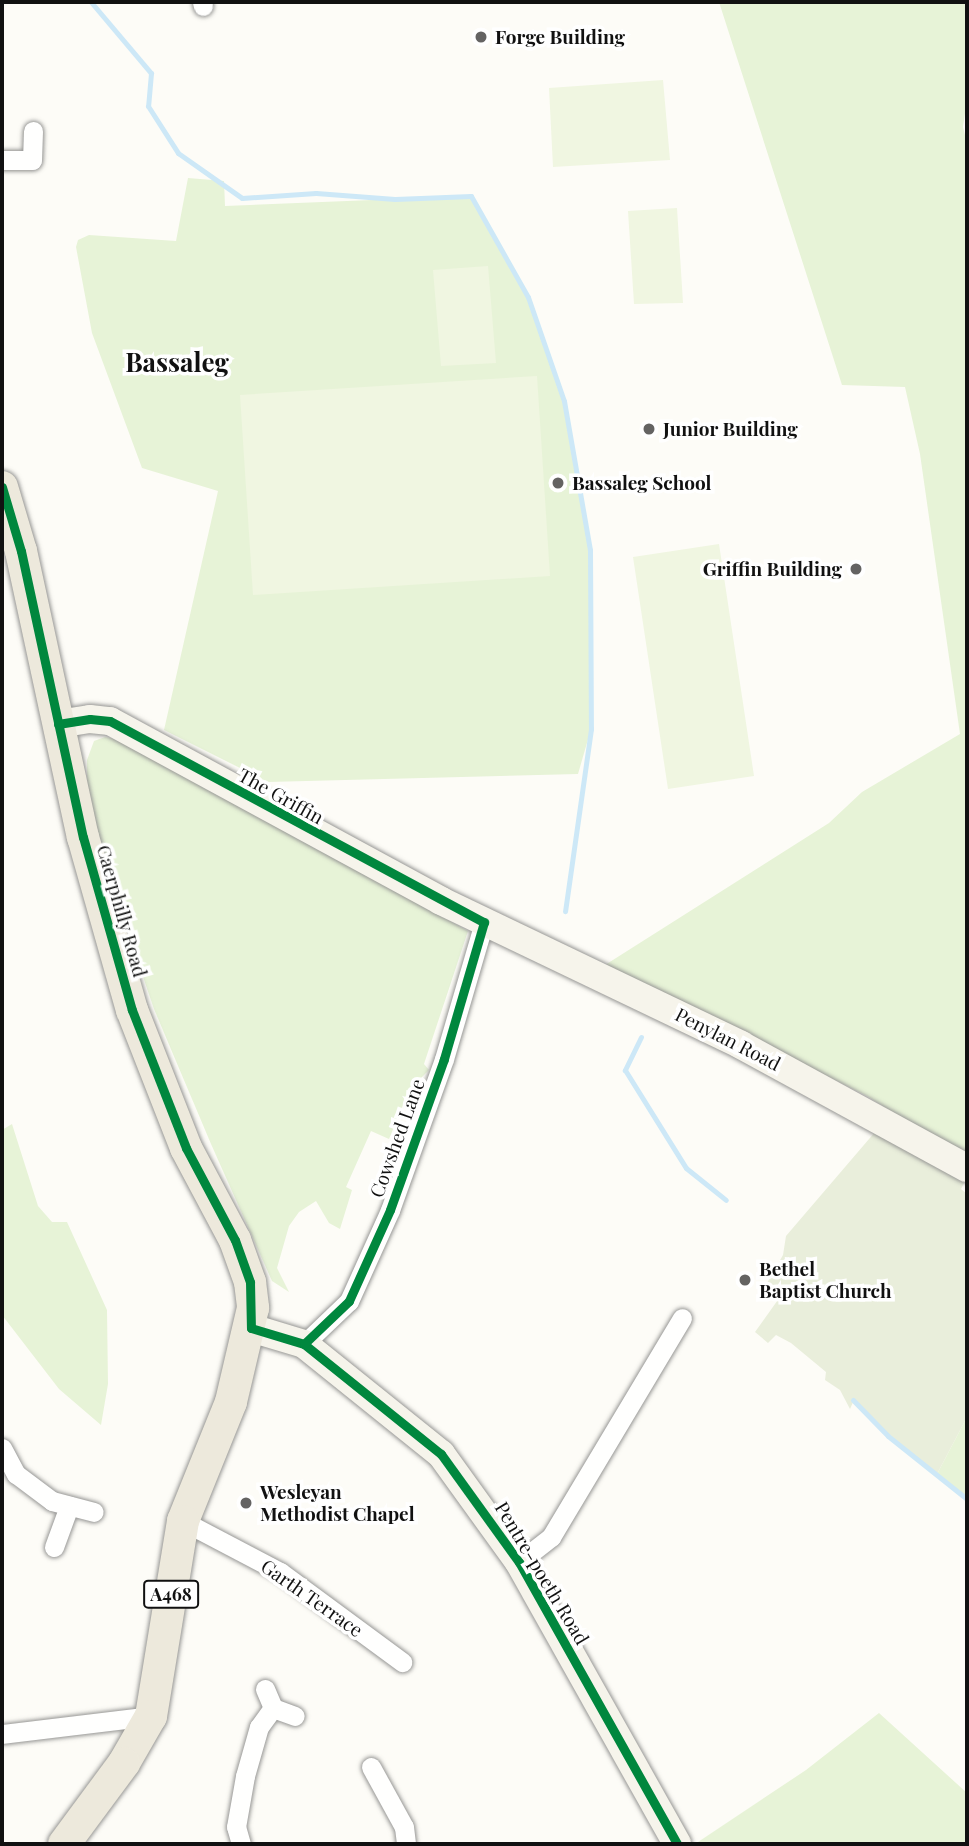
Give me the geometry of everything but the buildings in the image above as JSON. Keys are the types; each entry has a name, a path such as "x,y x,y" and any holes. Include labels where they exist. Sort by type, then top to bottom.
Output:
{"main road":[{"name":"Caerphilly Road","path":"2,487 83,837 132,1010 186,1148 235,1240 250,1282 251,1328 231,1402 183,1521 151,1716 124,1763 64,1844"}],"street":[{"path":"2,160 32,160 33,131"},
{"name":"The Griffin","path":"58,724 90,719 110,721 484,922"},
{"name":"Penylan Road","path":"484,922 741,1045 967,1168"},
{"name":"Cowshed Lane","path":"304,1344 349,1301 390,1210 444,1059 484,922"},
{"path":"519,1562 551,1537 682,1318"},
{"name":"Pentre-poeth Road","path":"251,1328 304,1344 441,1454 519,1562 677,1844"},
{"path":"2,1448 16,1474 52,1501 94,1512"},
{"path":"54,1547 69,1506"},
{"name":"Garth Terrace","path":"183,1521 280,1572 401,1662"},
{"path":"241,1844 236,1827 245,1776 269,1698 295,1716"},
{"path":"5,1729 151,1716"},
{"path":"371,1767 404,1826 406,1844"}],"green space":[{"path":"719,2 967,2 967,100 963,127 967,143 967,1159 867,1096 605,965 829,823 862,792 960,734 920,454 905,387 842,385"},
{"path":"663,80 670,160 553,167 549,88"},
{"path":"188,178 224,181 225,206 471,196 528,297 564,401 590,550 591,729 578,774 268,782 164,730 218,491 142,468 92,333 76,247 78,240 89,235 176,241"},
{"path":"677,208 683,303 634,304 628,211"},
{"path":"488,266 496,363 441,366 433,270"},
{"path":"537,376 550,576 253,595 240,395"},
{"path":"719,544 754,776 668,789 633,557"},
{"path":"105,737 122,740 468,931 424,1064 429,1070 409,1090 389,1139 371,1131 346,1187 352,1190 340,1229 329,1223 316,1201 299,1212 289,1226 277,1268 289,1292 272,1281 211,1144 154,1009 112,886 87,792 87,760 94,741"},
{"path":"12,1124 38,1206 52,1222 67,1222 107,1310 108,1384 101,1425 59,1389 2,1315 2,1130"},
{"path":"881,1125 967,1177 961,1189 967,1194 967,1417 937,1474 888,1436 854,1400 850,1409 840,1390 825,1380 826,1372 791,1343 776,1335 768,1343 755,1332 780,1297 767,1283 783,1255 786,1236"},
{"path":"967,1417 967,1499 937,1474"},
{"path":"879,1713 967,1793 967,1844 695,1844 806,1770"}],"waterway":[{"path":"91,2 151,73 148,106 178,153 242,198 316,193 395,199 471,196 528,297 564,401 590,550 591,729 565,911"},
{"path":"641,1037 625,1070 686,1168 726,1200"},
{"path":"853,1400 888,1436 967,1499"}],"cycle path":[{"path":"2,487 21,551 83,837 132,1010 186,1148 235,1240 250,1282 251,1328 304,1344 441,1454 519,1562 677,1844"},
{"path":"58,724 90,719 110,721 484,922 444,1059 390,1210 349,1301 304,1344"}],"place":[{"name":"Forge Building","path":"481,37"},
{"name":"Junior Building","path":"649,429"},
{"name":"Bassaleg School","path":"558,483"},
{"name":"Griffin Building","path":"856,569"},
{"name":"Bethel Baptist Church","path":"745,1280"},
{"name":"Wesleyan Methodist Chapel","path":"246,1503"}],"district":[{"name":"Bassaleg","path":"177,362"}]}
